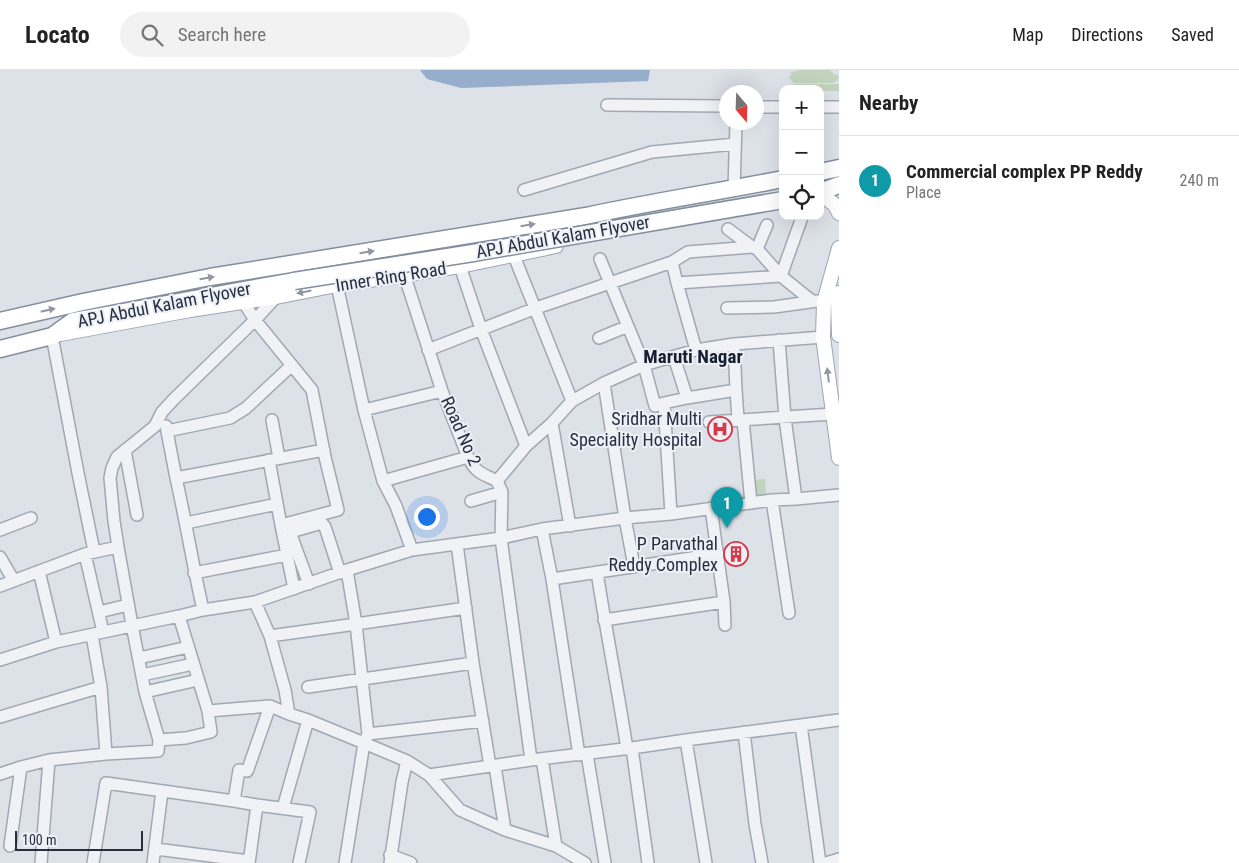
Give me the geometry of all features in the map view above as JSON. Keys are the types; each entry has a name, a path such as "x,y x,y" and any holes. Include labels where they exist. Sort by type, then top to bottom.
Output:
{"highway":[{"path":"824,171 839,168"},
{"name":"Inner Ring Road","path":"0,321 83,302 210,277 576,218 779,180"},
{"path":"824,195 839,185"},
{"name":"APJ Abdul Kalam Flyover","path":"52,336 73,321 294,281 779,201"},
{"path":"576,218 581,242"},
{"path":"558,220 562,244"},
{"name":"Inner Ring Road","path":"0,348 52,336"}],"main road":[{"path":"824,196 839,193"},
{"path":"824,197 836,205 839,213"},
{"name":"Inner Ring Road","path":"52,336 190,310 244,303 337,285 460,266 514,256 562,244 779,207"},
{"path":"839,248 818,302 839,458"},
{"path":"839,298 839,335"}],"street":[{"path":"608,105 719,106"},
{"path":"764,106 779,107"},
{"path":"824,107 839,108"},
{"path":"734,189 736,130"},
{"path":"524,190 652,152 735,144"},
{"path":"781,276 801,220"},
{"path":"754,248 767,225"},
{"path":"728,229 754,248 781,276 818,302"},
{"path":"428,350 536,308 672,262 688,252 754,248"},
{"path":"514,256 572,402"},
{"path":"600,259 644,365 655,406 687,398 736,390"},
{"path":"672,262 696,350"},
{"path":"460,266 481,329 526,446"},
{"name":"Road No 2","path":"404,274 442,391 468,457 477,471 497,481 526,446 572,402 604,383 644,365 696,350 734,344 823,337"},
{"path":"677,284 781,276"},
{"path":"337,285 364,410 383,481 396,506 412,550"},
{"path":"0,774 49,760 158,751 159,740 138,658 118,547 110,478 112,468 117,457 155,426 162,412 172,400 255,320 276,297"},
{"path":"727,308 774,307 818,302"},
{"path":"244,303 255,320 312,390 338,510 280,525"},
{"path":"599,338 628,326"},
{"path":"52,336 78,473 103,632"},
{"path":"778,340 796,498"},
{"path":"734,344 736,390 751,503"},
{"path":"674,357 687,398"},
{"path":"167,431 230,418 246,408 292,365"},
{"path":"604,383 634,566"},
{"path":"364,410 442,391"},
{"path":"664,404 671,514"},
{"path":"162,412 203,610"},
{"path":"709,422 833,414"},
{"path":"272,420 277,504 294,589"},
{"path":"552,423 570,526"},
{"path":"125,450 137,515"},
{"path":"176,478 324,450"},
{"path":"383,481 468,457"},
{"path":"497,481 502,492 501,538 536,760 556,846"},
{"path":"471,501 502,492"},
{"path":"0,660 56,642 203,610 255,602 294,589 308,581 412,550 625,518 671,514 772,500 839,494"},
{"path":"112,499 133,496"},
{"path":"772,500 789,613"},
{"path":"186,523 277,504"},
{"path":"711,508 724,602 725,625"},
{"path":"0,530 31,518"},
{"path":"308,581 291,536 294,531 322,523 342,570 356,624 362,678 366,739 345,863"},
{"path":"542,529 583,755 605,863"},
{"path":"457,544 473,663 505,830"},
{"path":"0,586 90,553 118,547"},
{"path":"552,580 718,554"},
{"path":"194,573 287,555"},
{"path":"0,557 14,580"},
{"path":"39,571 56,642"},
{"path":"597,572 648,863"},
{"path":"255,602 270,636 290,714"},
{"path":"604,620 724,602"},
{"path":"99,612 128,605"},
{"path":"270,636 466,608"},
{"path":"159,740 186,738 211,732 208,711 179,616"},
{"path":"92,634 101,687 106,754"},
{"path":"138,658 188,647"},
{"path":"308,687 473,663"},
{"path":"142,675 193,664"},
{"path":"146,692 198,680"},
{"path":"0,717 101,687"},
{"path":"234,801 239,770 247,771 248,769 270,706"},
{"path":"208,711 270,706 366,739 429,775 460,810 505,830 556,846 585,863"},
{"path":"283,808 308,720"},
{"path":"429,775 839,720"},
{"path":"366,739 483,721"},
{"path":"801,725 820,863"},
{"path":"744,732 755,824 762,863"},
{"path":"686,740 706,863"},
{"path":"41,863 49,760"},
{"path":"407,761 390,859 411,863"},
{"path":"10,846 21,767"},
{"path":"93,863 106,782 310,812 299,863"},
{"path":"153,863 162,791"},
{"path":"156,849 249,862 257,805"},
{"path":"826,863 839,859"}],"green space":[{"path":"800,70 830,70 835,75 839,75 837,81 832,83 794,83 788,77 791,76 791,72"},
{"path":"839,84 839,91 824,91 824,85 794,85"},
{"path":"765,479 766,495 755,496 753,480"}],"water":[{"path":"420,70 650,70 648,81 461,88 427,79"}],"place":[{"name":"Sridhar Multi Speciality Hospital","path":"720,429"},
{"name":"Commercial complex PP Reddy","path":"727,528"},
{"name":"P Parvathal Reddy Complex","path":"736,554"}],"district":[{"name":"Maruti Nagar","path":"693,356"}]}
